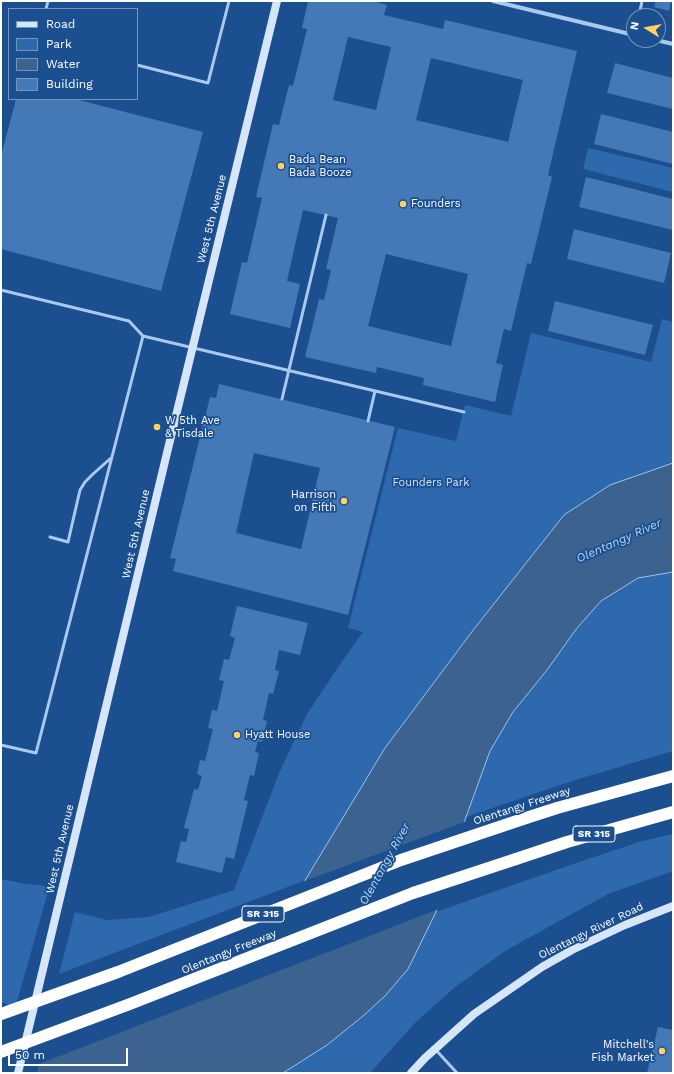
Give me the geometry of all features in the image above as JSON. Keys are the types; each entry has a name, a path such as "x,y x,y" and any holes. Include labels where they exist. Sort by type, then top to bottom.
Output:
{"highway":[{"name":"Olentangy Freeway","path":"1,1014 118,972 401,860 557,808 673,776"},
{"name":"Olentangy Freeway","path":"1,1052 137,1002 413,893 567,842 673,812"}],"main road":[{"name":"West 5th Avenue","path":"18,1073 192,347 277,1"},
{"name":"Olentangy River Road","path":"411,1073 474,1014 542,967 572,950 625,925 673,906"}],"street":[{"path":"493,1 626,33"},
{"path":"517,7 519,1"}],"lane":[{"path":"138,65 208,83 228,1"},
{"path":"282,399 290,371 326,215"},
{"path":"1,290 129,321 143,336 464,412"},
{"path":"1,744 36,753 143,336"},
{"path":"368,421 376,391"},
{"path":"50,537 68,542 80,490 84,482 111,458"},
{"path":"435,1049 457,1073"}],"green space":[{"path":"588,148 673,168 673,192 583,169"},
{"name":"Founders Park","path":"662,319 673,322 673,463 610,485 564,515 474,629 385,748 306,880 59,974 75,912 107,920 149,917 234,890 280,771 307,714 363,632 348,628 398,428 456,441 465,405 511,416 531,333 651,362"},
{"path":"673,572 673,751 575,780 466,817 490,751 513,712 547,670 577,628 601,601 638,578"},
{"path":"673,834 673,871 608,894 505,951 454,988 415,1023 370,1073 283,1073 327,1045 385,996 408,969 436,912 642,841"},
{"path":"1,879 25,884 41,885 49,888 15,1009 1,1004"}],"water":[{"name":"Olentangy River","path":"673,463 673,572 638,578 601,601 577,628 547,670 513,712 490,751 466,817 436,912 408,969 385,996 363,1016 327,1045 283,1073 1,1073 59,1016 123,1008 263,950 385,748 474,629 564,515 610,485"}],"pier":[{"path":"467,821 439,909 39,1064 37,1073 1,1073 1,1002 15,1007 59,1014 123,1006 261,948 302,882"}],"building":[{"name":"Founders","path":"308,1 372,1 387,5 384,15 443,29 445,20 577,51 548,175 552,177 531,264 527,263 511,331 504,329 496,363 503,365 495,402 423,385 424,378 377,367 376,373 305,357 319,299 324,300 331,270 326,269 338,218 303,210 287,281 300,284 290,328 230,314 242,262 247,263 262,198 256,197 273,124 279,125 289,85 293,86 307,29 302,28","holes":["348,37 391,47 376,110 333,100","431,58 523,80 508,142 416,120","386,254 468,274 451,346 368,326"]},
{"path":"656,1 671,1 669,11 666,10 666,8 654,7"},
{"path":"615,63 673,78 673,109 607,93"},
{"path":"16,100 79,100 203,132 161,291 1,249 1,156"},
{"path":"601,114 673,132 673,164 594,144"},
{"path":"586,177 673,199 673,230 579,207"},
{"path":"574,229 671,253 664,283 567,259"},
{"path":"555,301 653,325 645,355 548,331"},
{"name":"Harrison on Fifth","path":"219,384 395,427 348,615 173,571 176,559 170,558 210,397 216,398","holes":["254,453 320,468 301,549 236,533"]},
{"name":"Hyatt House","path":"237,606 308,623 300,655 279,650 275,670 279,671 273,694 269,693 263,720 267,721 262,742 258,741 255,752 259,753 254,776 250,775 244,800 248,801 234,859 226,857 222,873 176,862 181,841 186,842 189,829 184,828 194,789 198,790 202,776 197,774 200,760 205,761 213,729 208,728 212,710 217,711 224,681 219,680 224,659 229,660 235,638 230,636"},
{"name":"Mitchell's Fish Market","path":"658,1027 673,1030 673,1073 647,1073"}],"place":[{"name":"Bada Bean Bada Booze","path":"281,166"},
{"name":"Founders","path":"403,204"},
{"name":"W 5th Ave & Tisdale","path":"157,427"},
{"name":"Harrison on Fifth","path":"344,501"},
{"name":"Hyatt House","path":"237,735"},
{"name":"Mitchell's Fish Market","path":"662,1051"}]}
